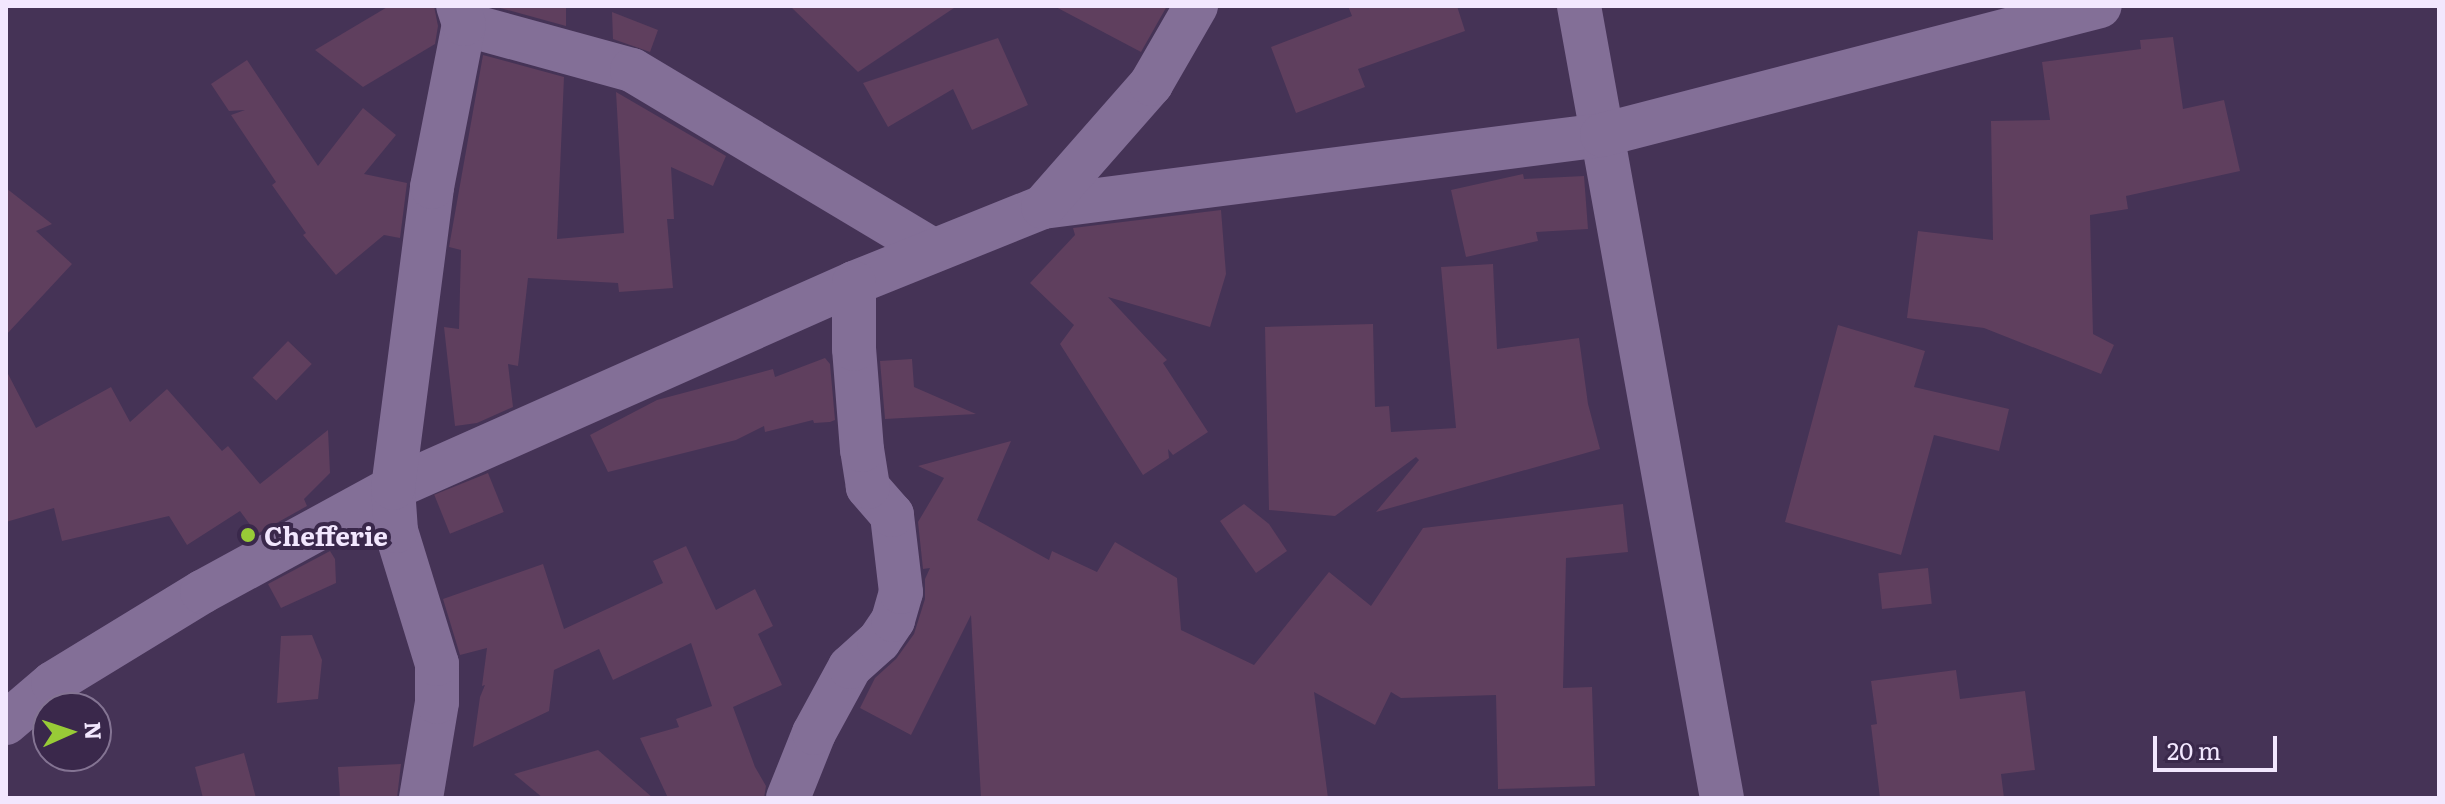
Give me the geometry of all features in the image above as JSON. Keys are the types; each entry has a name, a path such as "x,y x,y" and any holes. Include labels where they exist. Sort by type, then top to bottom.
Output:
{"street":[{"path":"1043,207 1151,84 1196,6"},
{"path":"1579,6 1722,798"},
{"path":"6,723 53,683 202,592 393,488 854,283 1043,207 1602,135 2100,6"},
{"path":"421,798 437,702 437,664 396,531 393,488 432,187 461,15 632,70 933,250"},
{"path":"788,798 814,733 850,667 879,641 893,620 901,592 892,515 868,487 862,450 854,349 854,283"}],"building":[{"path":"389,6 434,6 438,26 435,44 363,87 315,50"},
{"path":"493,6 566,6 566,26"},
{"path":"790,6 957,6 858,72"},
{"path":"1054,6 1167,6 1141,52"},
{"path":"1348,6 1457,6 1465,31 1358,69 1365,87 1296,113 1271,47 1352,16"},
{"path":"612,12 658,30 650,52 613,39"},
{"path":"2173,37 2183,109 2224,100 2240,171 2126,196 2128,209 2090,215 2093,334 2114,345 2101,374 1984,328 1907,318 1918,231 1993,240 1991,121 2050,120 2042,62 2141,49 2140,40"},
{"path":"998,38 1028,105 972,130 953,89 888,127 863,83"},
{"path":"483,55 564,77 557,239 624,233 616,92 726,156 713,186 671,167 674,219 667,219 673,288 619,292 618,283 528,278 518,366 508,364 513,407 477,423 455,426 444,327 459,329 461,250 449,247"},
{"path":"247,60 318,166 363,108 396,135 364,174 407,183 400,238 384,235 336,275 303,235 306,233 272,185 276,182 231,115 245,110 229,111 211,84"},
{"path":"1523,174 1524,179 1584,176 1588,229 1536,232 1538,241 1466,257 1451,190"},
{"path":"6,188 52,224 36,231 72,264 6,335"},
{"path":"1221,210 1226,274 1210,327 1108,297 1167,360 1163,363 1208,432 1173,455 1168,449 1169,458 1143,475 1060,344 1074,325 1030,283 1075,235 1073,228"},
{"path":"1493,264 1497,349 1579,338 1588,404 1600,449 1376,512 1419,460 1416,457 1335,516 1269,510 1265,327 1373,324 1375,407 1389,406 1391,432 1456,428 1441,267"},
{"path":"1838,325 1925,351 1914,387 2009,409 1999,451 1934,435 1901,555 1785,522"},
{"path":"288,341 312,364 276,401 253,378"},
{"path":"825,358 830,364 835,420 830,422 814,423 813,420 765,432 764,426 736,440 608,472 590,435 657,400 773,369 775,377"},
{"path":"912,359 914,387 976,414 885,419 880,361"},
{"path":"6,370 36,428 111,387 130,422 167,389 222,451 228,446 260,484 328,430 330,473 304,499 307,506 257,534 240,511 187,545 169,516 62,541 54,508 6,522"},
{"path":"1011,441 977,520 1049,560 1052,551 1097,572 1115,542 1177,578 1181,630 1254,665 1329,572 1371,606 1423,528 1623,504 1628,552 1566,558 1563,688 1592,687 1595,786 1498,789 1496,695 1401,698 1391,692 1375,725 1314,692 1328,798 981,798 971,615 911,735 860,708 875,678 896,659 914,634 925,599 925,579 930,568 923,569 918,522 944,478 918,466"},
{"path":"488,473 504,512 450,534 434,495"},
{"path":"1244,504 1269,524 1287,551 1256,573 1220,521"},
{"path":"686,546 716,610 755,589 773,626 758,634 782,685 733,707 755,767 766,786 764,798 668,798 640,738 679,727 676,719 712,706 691,643 613,680 599,649 554,670 549,711 473,747 480,697 485,685 482,686 487,648 460,655 443,599 543,564 564,629 663,583 653,561"},
{"path":"330,551 335,559 336,583 281,608 268,584"},
{"path":"1928,568 1932,604 1882,609 1878,573"},
{"path":"312,635 322,660 318,699 277,703 281,636"},
{"path":"1956,670 1960,699 2025,691 2035,770 2001,774 2004,798 1880,798 1871,725 1877,724 1871,681"},
{"path":"598,750 653,798 543,798 514,774"},
{"path":"244,753 256,798 203,798 195,767"},
{"path":"401,764 397,798 340,798 338,767"}],"place":[{"name":"Chefferie","path":"248,535"}]}
